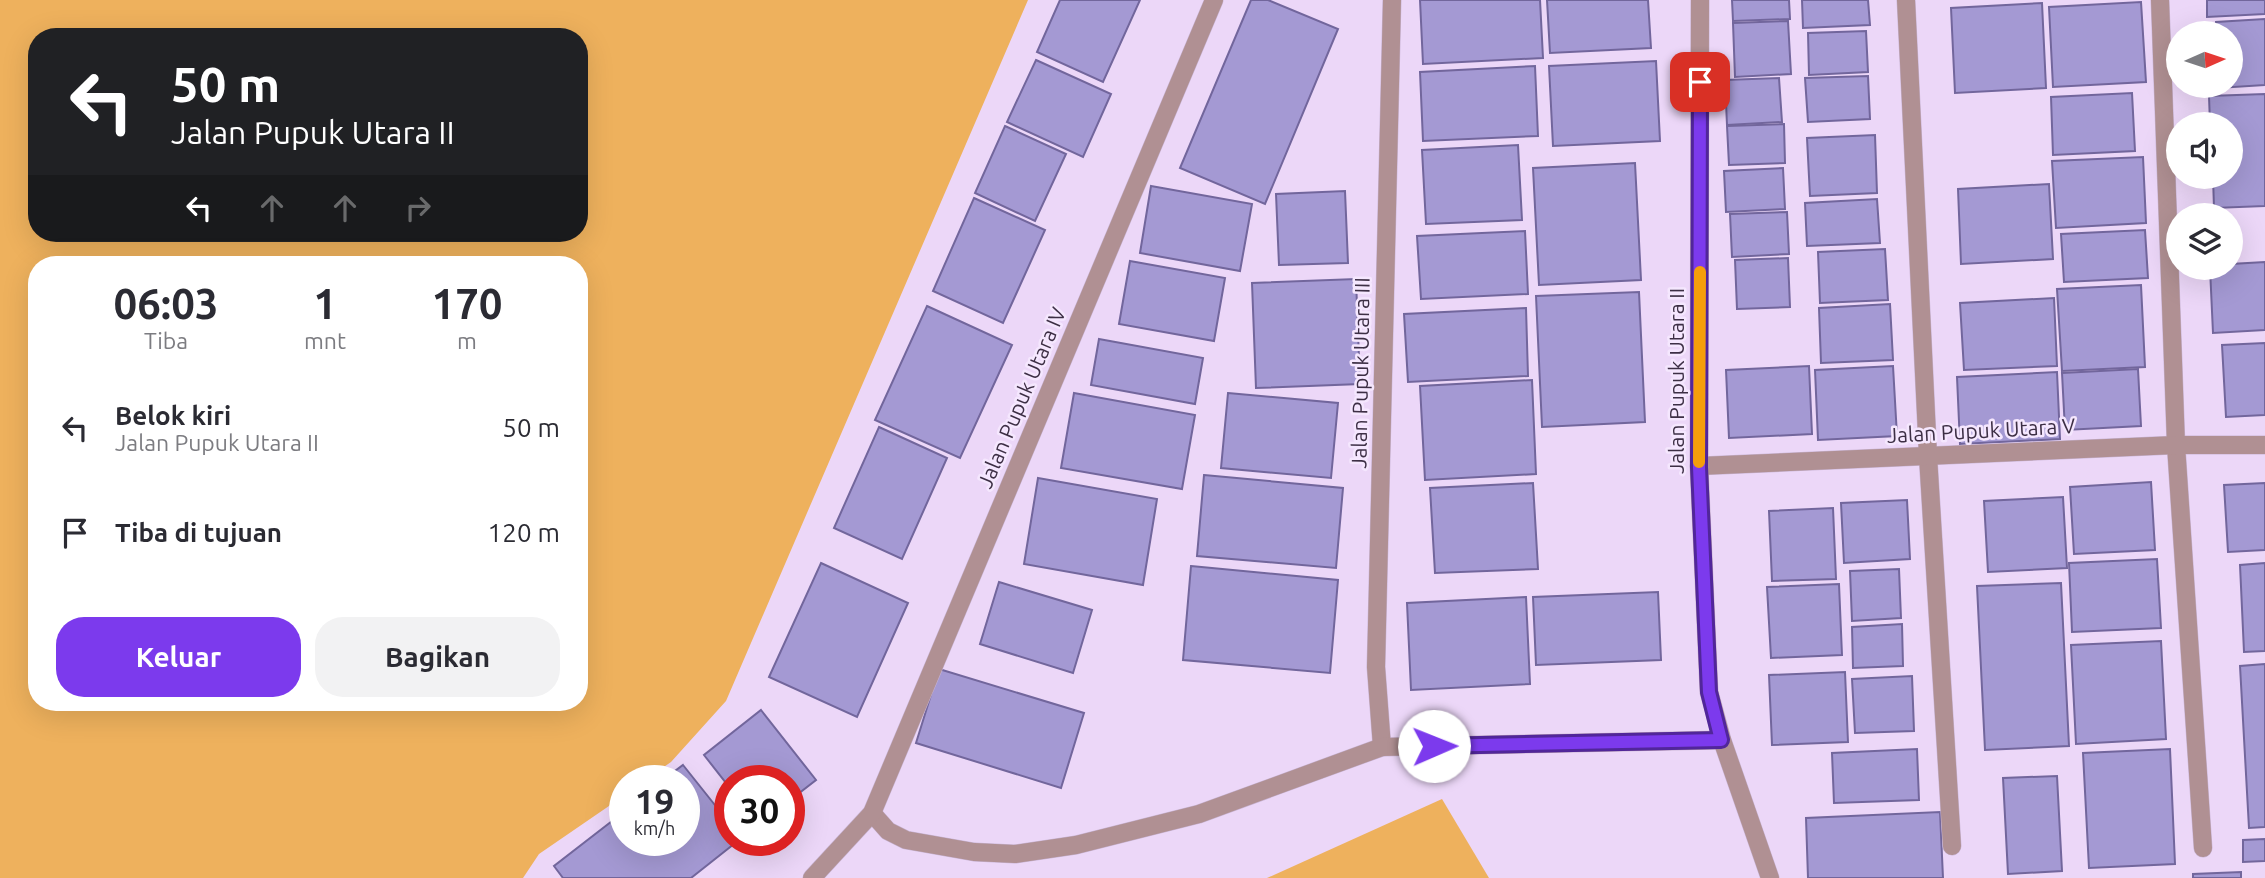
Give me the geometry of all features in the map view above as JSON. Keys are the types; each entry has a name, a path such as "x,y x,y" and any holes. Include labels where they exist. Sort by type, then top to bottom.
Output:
{"street":[{"name":"Jalan Pupuk Utara IV","path":"812,878 872,813 1214,0"},
{"name":"Jalan Pupuk Utara III","path":"1382,747 1376,667 1392,0"},
{"name":"Jalan Pupuk Utara II","path":"1700,0 1699,467 1709,692 1721,740 1770,878"},
{"path":"1906,0 1928,456 1952,846"},
{"path":"2160,0 2175,445 2203,848"},
{"name":"Jalan Pupuk Utara V","path":"1699,467 2175,445 2265,445"},
{"path":"872,813 888,831 906,840 974,852 1015,854 1076,845 1199,814 1382,747 1721,740"}],"shaded area":[{"path":"0,0 1028,0 726,701 667,765 609,765 609,806 539,854 523,878 0,878"},
{"path":"1442,799 1489,878 1267,878"}],"building":[{"path":"1060,0 1140,0 1103,82 1037,52"},
{"path":"1251,0 1268,0 1338,29 1265,204 1180,168"},
{"path":"1420,0 1540,0 1543,58 1423,64"},
{"path":"1547,0 1648,0 1651,48 1550,53"},
{"path":"1732,0 1789,0 1790,19 1733,21"},
{"path":"1802,0 1868,0 1870,25 1803,28"},
{"path":"2207,0 2265,0 2265,14 2207,17"},
{"path":"2141,2 2146,82 2053,87 2049,7"},
{"path":"2042,3 2046,88 1955,93 1951,8"},
{"path":"2265,19 2265,85 2244,86 2244,21 2232,21"},
{"path":"1788,21 1791,74 1735,77 1733,23"},
{"path":"1866,31 1868,72 1809,75 1808,33"},
{"path":"1036,60 1111,94 1083,157 1007,122"},
{"path":"1656,61 1660,141 1553,146 1549,66"},
{"path":"1535,66 1538,136 1423,141 1420,72"},
{"path":"1868,76 1870,119 1808,122 1805,78"},
{"path":"1779,78 1782,122 1727,125 1725,80"},
{"path":"2132,93 2135,151 2053,155 2051,97"},
{"path":"2265,94 2265,206 2243,207 2243,203 2214,203 2213,189 2243,189 2243,112 2210,112 2209,98 2244,98 2244,95"},
{"path":"1784,124 1785,163 1729,165 1727,126"},
{"path":"1005,126 1066,154 1035,221 975,193"},
{"path":"1875,135 1877,193 1810,196 1807,138"},
{"path":"1518,145 1522,220 1426,224 1422,150"},
{"path":"2143,157 2146,223 2056,228 2052,161"},
{"path":"1635,163 1641,280 1539,285 1533,168"},
{"path":"1783,168 1785,209 1726,212 1724,171"},
{"path":"2049,184 2053,259 1961,264 1958,189"},
{"path":"1151,186 1252,204 1240,271 1140,253"},
{"path":"1345,191 1348,263 1279,265 1276,194"},
{"path":"974,198 1045,230 1003,323 933,291"},
{"path":"1877,199 1880,243 1807,246 1805,203"},
{"path":"1787,212 1789,254 1732,257 1730,214"},
{"path":"2145,230 2148,278 2064,282 2061,234"},
{"path":"1525,231 1528,294 1421,299 1417,236"},
{"path":"1885,249 1888,300 1820,303 1818,252"},
{"path":"1788,258 1790,307 1737,309 1735,260"},
{"path":"1130,261 1225,278 1214,341 1119,324"},
{"path":"2265,262 2265,330 2213,333 2211,280 2243,280 2243,263"},
{"path":"1356,279 1360,384 1256,388 1252,283"},
{"path":"2141,285 2145,367 2062,371 2057,289"},
{"path":"1639,292 1645,422 1542,427 1536,296"},
{"path":"2054,298 2057,366 1964,370 1960,303"},
{"path":"1890,304 1893,360 1821,363 1819,308"},
{"path":"927,306 1012,345 960,458 875,420"},
{"path":"1526,308 1528,376 1408,382 1404,314"},
{"path":"1099,339 1203,358 1195,404 1091,385"},
{"path":"2265,343 2265,415 2226,417 2222,345"},
{"path":"1809,366 1812,434 1729,438 1726,370"},
{"path":"1893,366 1897,436 1818,440 1815,370"},
{"path":"2138,369 2141,426 2065,430 2062,373"},
{"path":"2057,372 2060,439 1960,444 1957,377"},
{"path":"1532,380 1536,474 1425,480 1420,386"},
{"path":"1074,393 1195,415 1182,489 1061,468"},
{"path":"1228,393 1338,403 1331,478 1221,468"},
{"path":"879,427 947,458 902,559 834,528"},
{"path":"1204,475 1343,488 1336,568 1197,556"},
{"path":"1038,478 1157,499 1143,585 1024,564"},
{"path":"2151,482 2155,550 2074,554 2070,487"},
{"path":"1533,483 1538,569 1435,573 1430,488"},
{"path":"2265,483 2265,550 2228,552 2224,485"},
{"path":"2063,497 2067,568 1988,572 1984,501"},
{"path":"1907,500 1910,559 1844,563 1841,503"},
{"path":"1833,508 1836,579 1772,581 1769,511"},
{"path":"2157,559 2161,628 2072,632 2069,563"},
{"path":"821,563 908,603 857,717 769,677"},
{"path":"2265,563 2265,651 2244,652 2240,565"},
{"path":"1191,566 1338,580 1330,673 1183,660"},
{"path":"1899,569 1901,618 1852,621 1850,571"},
{"path":"999,582 1092,610 1073,673 980,644"},
{"path":"2061,583 2069,746 1985,750 1977,586"},
{"path":"1839,584 1842,655 1771,658 1767,587"},
{"path":"1658,592 1661,660 1536,665 1533,597"},
{"path":"1526,597 1530,684 1411,690 1407,603"},
{"path":"1902,624 1903,666 1853,668 1852,627"},
{"path":"2161,641 2166,739 2076,744 2071,645"},
{"path":"2265,664 2265,827 2249,828 2240,666"},
{"path":"939,669 1084,713 1061,788 916,743"},
{"path":"1845,672 1848,742 1772,745 1769,675"},
{"path":"1912,676 1914,731 1855,733 1852,679"},
{"path":"761,710 804,765 714,765 714,768 704,755"},
{"path":"1917,749 1919,800 1834,803 1832,753"},
{"path":"2170,749 2175,864 2089,868 2083,753"},
{"path":"805,766 816,780 805,789"},
{"path":"2057,776 2062,871 2008,874 2003,778"},
{"path":"700,786 714,804 714,856 719,856 691,878 563,878 554,866 609,823 609,856 700,856"},
{"path":"1940,812 1943,878 1808,878 1806,818"},
{"path":"2265,839 2265,861 2243,862 2243,840"},
{"path":"2241,872 2241,878 2193,878 2193,874"}],"slow traffic":[{"path":"1699,462 1700,272"}],"route":[{"path":"1434,746 1721,740 1709,692 1699,467 1700,82"}]}
